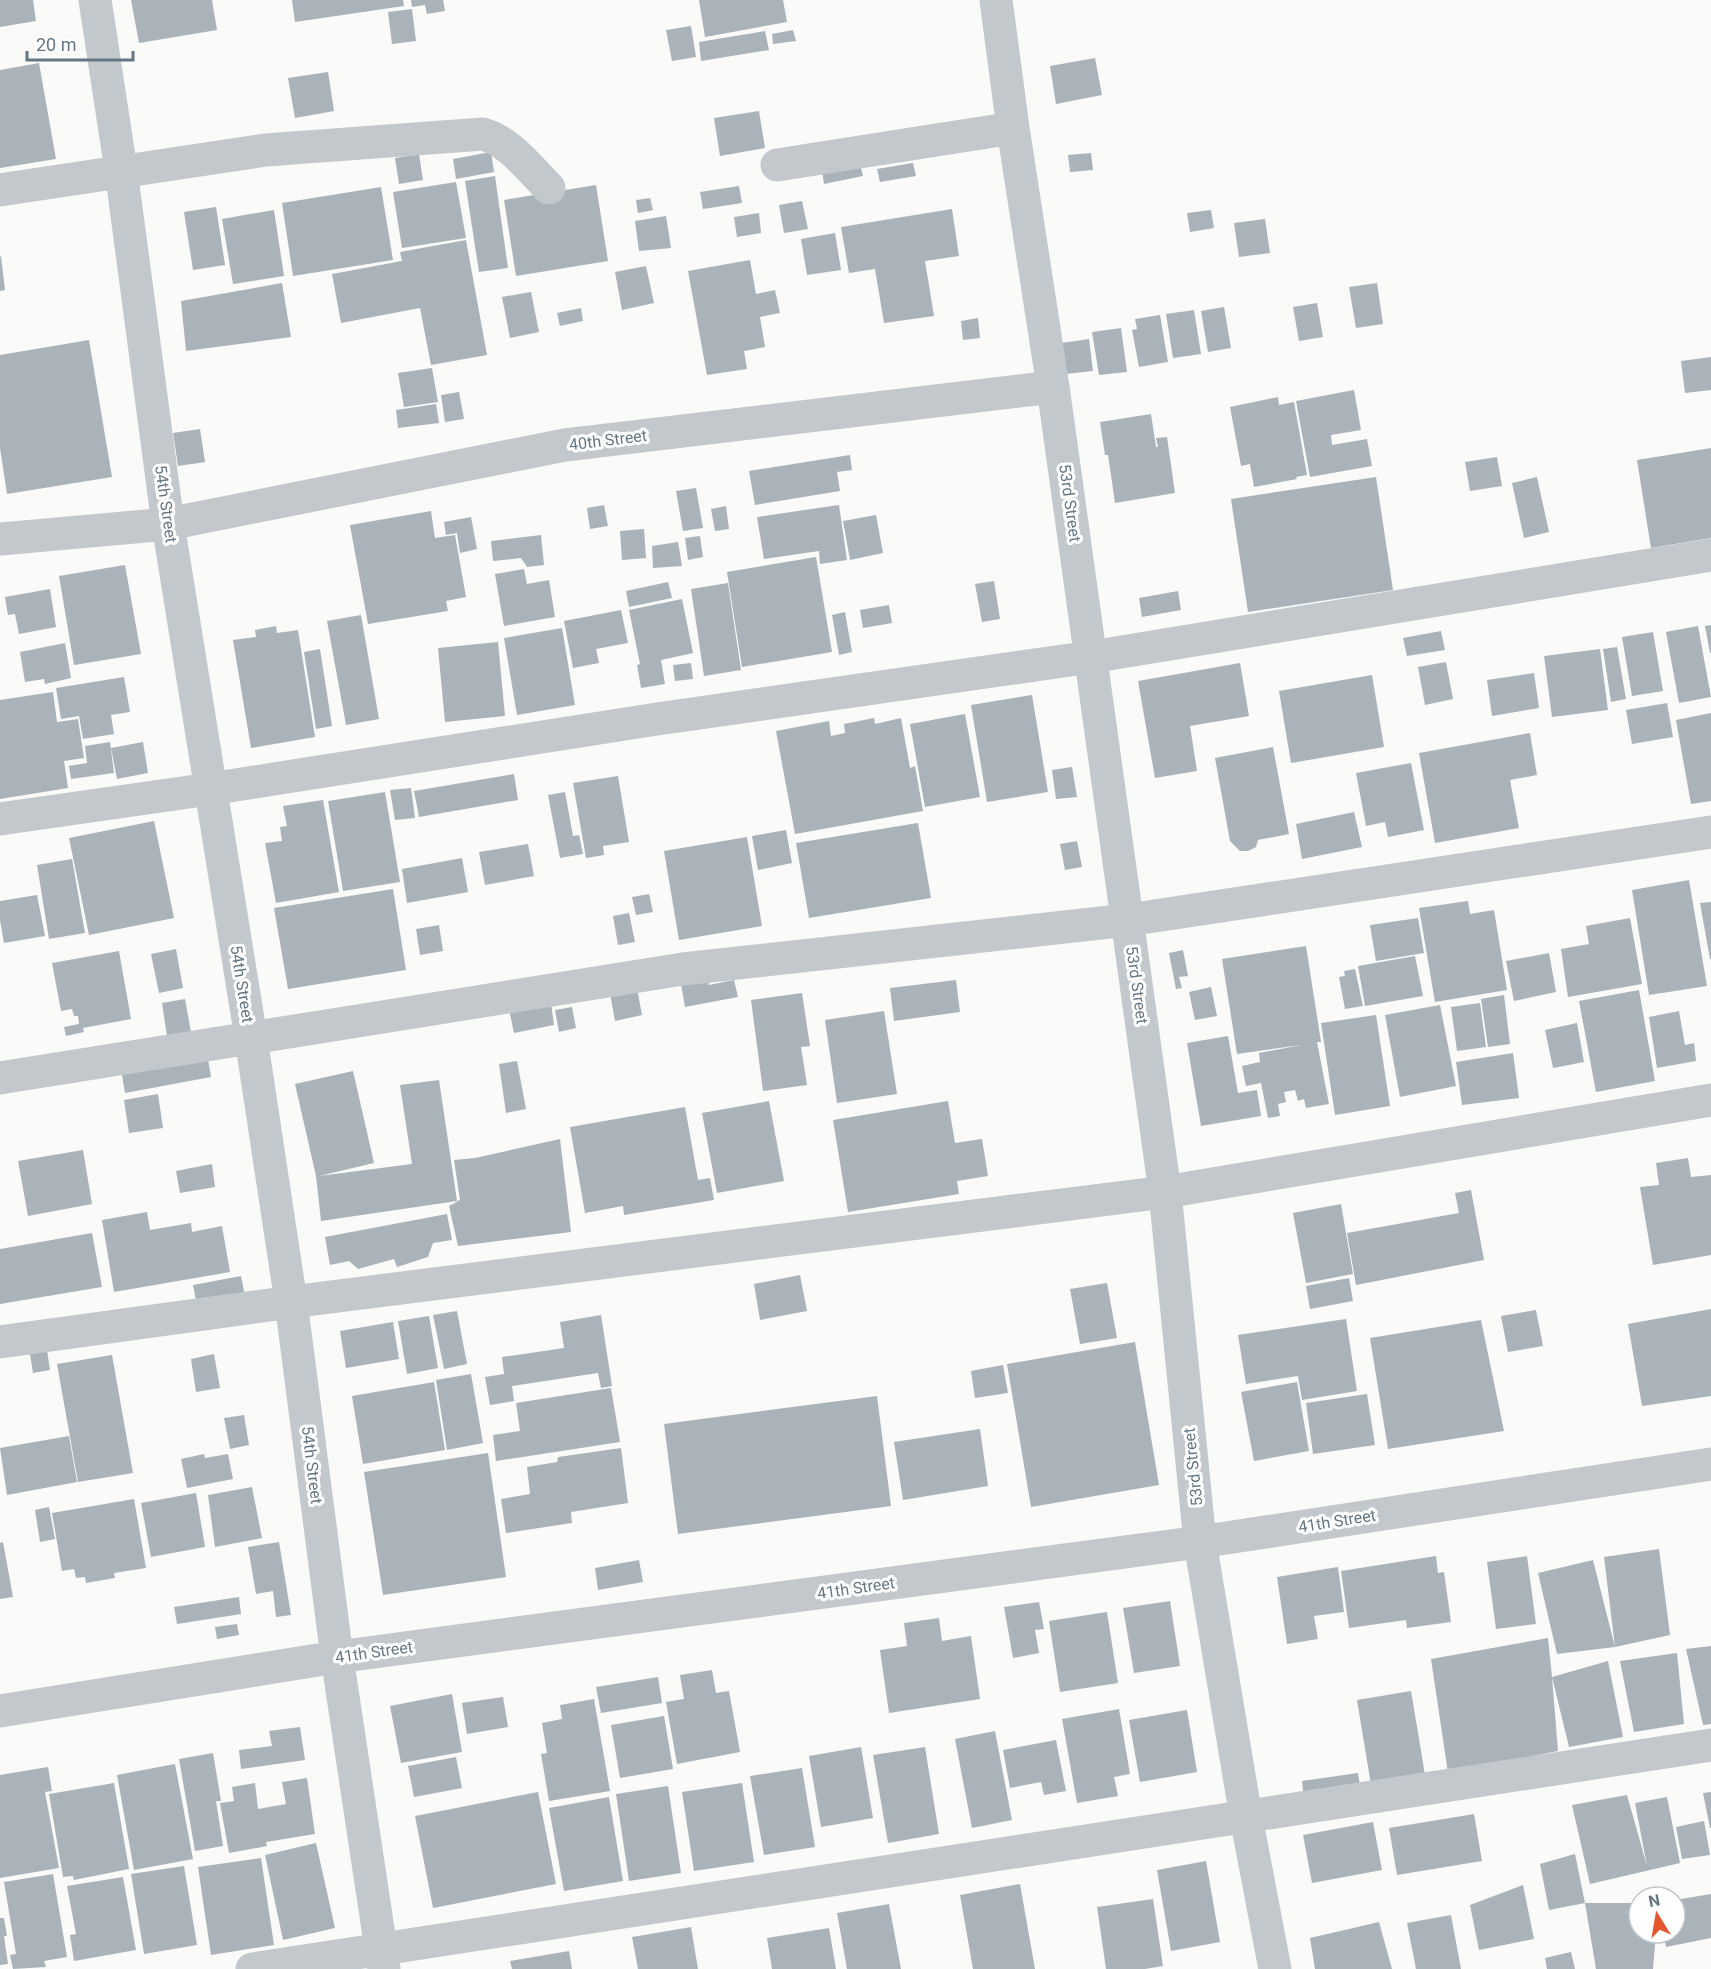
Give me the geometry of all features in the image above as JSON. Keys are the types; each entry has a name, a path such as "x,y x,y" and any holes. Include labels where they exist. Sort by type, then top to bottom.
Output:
{"street":[{"name":"54th Street","path":"95,0 121,170 168,524 291,1302 337,1657 382,1959"},
{"name":"53rd Street","path":"996,0 1013,128 1053,387 1165,1192 1200,1542 1246,1817 1275,1969"},
{"path":"777,165 1013,128"},
{"path":"0,190 266,150 483,134 495,137 508,146 549,188"},
{"name":"40th Street","path":"0,539 168,524 565,445 1053,387"},
{"path":"0,819 210,789 657,719 1091,657 1711,555"},
{"path":"0,1078 683,969 1128,920 1711,832"},
{"path":"0,1341 1165,1192 1711,1100"},
{"name":"41th Street","path":"0,1711 337,1657 1200,1542 1711,1464"},
{"path":"252,1969 382,1959 1246,1817 1711,1745"}],"building":[{"path":"0,0 33,0 36,21 0,27"},
{"path":"131,0 212,0 217,30 139,43"},
{"path":"292,0 403,0 404,6 295,22"},
{"path":"411,0 443,0 445,11 427,14 425,5 412,7"},
{"path":"699,0 783,0 787,22 705,37"},
{"path":"412,9 416,41 392,44 388,12"},
{"path":"691,26 696,57 672,61 666,30"},
{"path":"793,30 796,41 773,44 772,34"},
{"path":"765,31 769,50 701,61 699,42"},
{"path":"1095,58 1102,95 1056,104 1050,66"},
{"path":"39,63 56,159 0,168 0,70"},
{"path":"328,72 334,111 295,118 288,78"},
{"path":"759,111 765,148 720,156 714,118"},
{"path":"491,152 494,172 456,179 453,159"},
{"path":"1091,153 1093,170 1070,172 1068,155"},
{"path":"419,154 423,180 399,184 395,158"},
{"path":"913,163 916,176 880,182 877,169"},
{"path":"860,164 863,176 824,184 822,170"},
{"path":"495,176 508,268 479,272 465,181"},
{"path":"456,182 466,238 402,248 393,192"},
{"path":"596,185 608,261 516,276 504,200"},
{"path":"739,186 742,203 703,209 700,192"},
{"path":"381,187 393,260 293,276 282,203"},
{"path":"650,198 653,210 638,213 636,200"},
{"path":"802,201 808,229 784,233 779,205"},
{"path":"216,207 225,265 193,270 184,212"},
{"path":"952,209 959,256 925,261 934,316 884,323 875,269 849,273 841,227"},
{"path":"274,210 284,276 233,284 222,219"},
{"path":"1211,210 1214,228 1190,232 1187,213"},
{"path":"759,213 761,233 737,237 734,217"},
{"path":"666,216 671,248 639,251 635,221"},
{"path":"1265,219 1270,253 1239,257 1234,223"},
{"path":"835,233 841,270 807,275 801,239"},
{"path":"466,240 487,355 431,365 420,308 341,323 332,274 402,261 400,252"},
{"path":"0,257 5,290 0,291"},
{"path":"750,260 756,294 775,290 780,313 760,317 765,347 744,351 747,369 707,375 688,271"},
{"path":"646,266 654,303 622,310 615,272"},
{"path":"282,283 291,337 186,351 181,301"},
{"path":"1377,283 1383,324 1356,328 1349,287"},
{"path":"531,292 539,332 510,338 502,297"},
{"path":"1317,303 1323,337 1299,341 1293,307"},
{"path":"1224,307 1231,348 1208,352 1201,311"},
{"path":"581,308 583,321 560,326 557,313"},
{"path":"1194,310 1201,354 1173,358 1166,314"},
{"path":"1160,315 1168,362 1139,367 1132,330 1137,329 1135,319"},
{"path":"978,318 980,338 963,340 961,321"},
{"path":"1121,328 1127,372 1099,375 1092,332"},
{"path":"1089,339 1093,371 1066,374 1062,343"},
{"path":"89,340 112,477 7,494 0,448 0,355"},
{"path":"1711,357 1711,390 1685,393 1681,361"},
{"path":"432,368 438,402 404,407 398,373"},
{"path":"1354,390 1361,430 1331,435 1332,445 1367,439 1372,466 1310,477 1296,401"},
{"path":"459,392 464,419 445,422 441,395"},
{"path":"1278,397 1279,405 1294,402 1307,475 1254,487 1250,464 1241,466 1230,407"},
{"path":"436,404 439,423 398,428 396,410"},
{"path":"1151,414 1156,447 1158,447 1156,438 1167,437 1175,493 1115,503 1108,455 1105,455 1100,422"},
{"path":"200,429 205,462 178,466 173,433"},
{"path":"1711,448 1711,538 1651,548 1637,460"},
{"path":"850,455 852,470 837,472 840,491 755,505 749,471"},
{"path":"1497,457 1502,486 1470,491 1465,462"},
{"path":"1376,477 1393,590 1248,612 1231,499"},
{"path":"1537,477 1549,532 1524,538 1512,483"},
{"path":"696,488 703,528 683,531 676,491"},
{"path":"604,505 608,526 590,529 587,508"},
{"path":"839,505 847,560 820,564 819,551 764,559 757,517"},
{"path":"726,506 729,529 715,531 711,509"},
{"path":"431,511 435,538 455,535 466,597 446,601 448,611 368,624 350,525"},
{"path":"876,515 883,553 850,560 843,521"},
{"path":"471,517 477,549 460,553 457,533 446,535 444,522"},
{"path":"644,529 646,558 622,560 620,531"},
{"path":"541,535 544,565 527,567 521,558 493,561 491,541"},
{"path":"700,536 703,557 688,560 685,538"},
{"path":"678,542 682,566 653,568 652,546"},
{"path":"816,557 832,652 742,667 727,572"},
{"path":"125,565 141,654 74,665 59,576"},
{"path":"524,569 527,584 549,580 555,617 504,626 495,574"},
{"path":"994,581 1000,619 982,622 975,584"},
{"path":"668,582 672,598 629,607 626,591"},
{"path":"728,583 741,670 704,676 691,589"},
{"path":"50,589 56,627 19,634 15,614 8,615 5,597"},
{"path":"1178,591 1181,610 1142,617 1139,598"},
{"path":"682,599 693,653 661,660 665,684 641,688 637,665 640,664 629,610"},
{"path":"889,605 892,623 863,628 860,610"},
{"path":"621,610 628,643 596,649 599,663 573,668 564,621"},
{"path":"845,612 852,652 839,655 832,615"},
{"path":"361,615 379,719 346,725 327,621"},
{"path":"1711,625 1711,653 1710,653 1705,626"},
{"path":"276,626 277,633 298,630 315,737 251,748 233,640 256,637 255,630"},
{"path":"1698,626 1711,697 1679,703 1666,632"},
{"path":"562,628 575,705 517,715 504,638"},
{"path":"1441,631 1445,650 1407,656 1403,638"},
{"path":"1653,632 1663,691 1632,696 1622,637"},
{"path":"498,642 505,716 445,722 438,648"},
{"path":"65,643 71,678 45,684 44,679 25,682 20,652"},
{"path":"1617,647 1626,699 1611,702 1603,649"},
{"path":"320,649 332,726 316,729 304,652"},
{"path":"1600,649 1608,710 1552,717 1544,656"},
{"path":"1446,662 1453,699 1425,705 1418,667"},
{"path":"691,663 693,679 675,681 673,665"},
{"path":"1240,663 1249,716 1190,726 1197,771 1155,778 1138,681"},
{"path":"1534,673 1539,708 1492,716 1487,680"},
{"path":"1372,675 1384,747 1291,763 1279,691"},
{"path":"124,677 130,712 111,715 114,734 83,739 79,716 61,719 56,688"},
{"path":"53,692 57,722 78,719 84,758 64,761 68,788 0,799 0,700"},
{"path":"1032,695 1048,792 987,802 971,705"},
{"path":"1667,703 1673,737 1632,744 1626,710"},
{"path":"1711,713 1711,801 1691,804 1676,720"},
{"path":"965,714 980,797 925,807 910,724"},
{"path":"874,718 875,724 901,718 910,768 915,766 923,811 795,834 776,731 829,721 831,736 845,733 844,724"},
{"path":"1530,733 1537,775 1510,780 1519,828 1435,843 1419,753"},
{"path":"110,742 114,773 71,779 69,766 87,763 85,746"},
{"path":"143,742 148,773 117,779 111,748"},
{"path":"1273,747 1289,834 1258,840 1256,847 1248,851 1240,851 1230,841 1215,758"},
{"path":"1411,763 1424,830 1388,837 1385,822 1366,826 1356,773"},
{"path":"1072,767 1077,797 1056,799 1052,770"},
{"path":"514,774 518,800 419,817 414,791"},
{"path":"618,776 629,842 603,846 604,855 586,858 573,783"},
{"path":"411,788 415,818 395,820 390,790"},
{"path":"385,792 400,882 343,891 328,801"},
{"path":"565,792 573,836 579,835 583,854 560,858 548,795"},
{"path":"323,800 339,892 276,903 265,843 282,841 280,827 287,826 283,806"},
{"path":"1354,812 1362,847 1302,859 1296,824"},
{"path":"154,821 174,918 89,935 69,838"},
{"path":"918,823 931,898 809,918 796,843"},
{"path":"786,830 792,863 758,870 752,836"},
{"path":"747,837 762,926 679,940 664,851"},
{"path":"1077,841 1082,867 1065,870 1060,844"},
{"path":"528,844 534,876 485,885 479,852"},
{"path":"462,858 468,892 407,903 402,869"},
{"path":"72,859 85,933 49,939 37,865"},
{"path":"1689,880 1707,986 1649,995 1632,890"},
{"path":"393,889 406,970 288,989 274,908"},
{"path":"649,894 653,912 636,915 632,897"},
{"path":"37,895 45,936 4,943 0,920 0,901"},
{"path":"1468,901 1470,914 1494,910 1507,990 1435,1002 1419,908"},
{"path":"1711,902 1711,959 1710,959 1700,903"},
{"path":"629,913 635,942 618,945 613,916"},
{"path":"1418,918 1424,953 1376,961 1370,925"},
{"path":"1630,918 1642,984 1568,997 1561,949 1589,944 1586,926"},
{"path":"439,925 443,951 420,955 416,929"},
{"path":"1306,946 1321,1042 1317,1042 1329,1104 1306,1108 1304,1099 1298,1101 1295,1090 1284,1092 1286,1102 1278,1104 1280,1116 1268,1118 1261,1083 1246,1086 1242,1066 1260,1062 1259,1053 1301,1045 1237,1054 1222,959"},
{"path":"176,949 183,988 159,993 151,954"},
{"path":"1183,950 1188,976 1179,977 1182,988 1176,989 1169,953"},
{"path":"119,951 131,1019 83,1028 84,1032 66,1036 64,1027 79,1024 78,1016 74,1016 72,1009 61,1011 52,963"},
{"path":"1549,953 1556,992 1514,1001 1506,961"},
{"path":"1415,956 1423,996 1365,1006 1358,966"},
{"path":"1355,969 1363,1006 1345,1009 1339,977 1345,976 1344,971"},
{"path":"708,979 709,985 734,980 738,997 685,1007 681,984"},
{"path":"956,980 960,1012 894,1021 890,988"},
{"path":"636,983 642,1015 615,1021 609,988"},
{"path":"1211,987 1217,1016 1195,1020 1189,992"},
{"path":"1639,990 1655,1081 1596,1092 1579,1001"},
{"path":"802,993 810,1046 801,1047 807,1085 763,1091 751,1000"},
{"path":"1504,995 1510,1044 1488,1047 1481,999"},
{"path":"185,999 191,1032 167,1036 162,1003"},
{"path":"551,1003 554,1025 514,1033 508,1004"},
{"path":"1480,1003 1486,1047 1457,1051 1451,1007"},
{"path":"1440,1005 1456,1086 1400,1097 1385,1015"},
{"path":"572,1007 576,1028 559,1032 555,1010"},
{"path":"884,1011 897,1094 837,1103 825,1020"},
{"path":"1679,1011 1685,1045 1694,1043 1696,1061 1657,1068 1649,1017"},
{"path":"1376,1015 1390,1106 1335,1115 1321,1023"},
{"path":"1577,1023 1584,1062 1553,1068 1545,1030"},
{"path":"1228,1036 1238,1093 1257,1090 1261,1116 1201,1126 1187,1043"},
{"path":"206,1048 211,1077 125,1093 120,1063"},
{"path":"1513,1053 1519,1098 1462,1105 1456,1062"},
{"path":"517,1061 526,1109 506,1113 499,1064"},
{"path":"353,1071 374,1163 319,1176 412,1164 400,1085 439,1080 457,1201 321,1221 316,1176 295,1084"},
{"path":"158,1094 163,1128 129,1133 124,1100"},
{"path":"769,1101 784,1181 717,1193 702,1113"},
{"path":"948,1101 955,1143 982,1139 988,1176 957,1181 959,1194 848,1212 833,1120"},
{"path":"685,1107 698,1180 710,1178 714,1200 624,1215 623,1206 585,1213 570,1127"},
{"path":"560,1139 571,1232 458,1246 449,1206 460,1200 454,1160 475,1158"},
{"path":"83,1150 92,1204 28,1216 18,1161"},
{"path":"1688,1158 1691,1177 1711,1175 1711,1255 1653,1265 1640,1187 1659,1185 1656,1163"},
{"path":"212,1164 215,1187 180,1193 176,1171"},
{"path":"1471,1190 1484,1260 1356,1285 1347,1233 1459,1213 1455,1193"},
{"path":"1341,1204 1353,1274 1306,1283 1293,1213"},
{"path":"147,1212 150,1230 191,1223 192,1232 222,1226 230,1272 114,1292 102,1220"},
{"path":"447,1214 452,1240 433,1243 428,1257 397,1267 394,1259 358,1269 349,1261 330,1265 325,1237"},
{"path":"92,1233 102,1287 0,1304 0,1249"},
{"path":"800,1275 807,1311 760,1320 754,1284"},
{"path":"241,1276 246,1301 198,1310 193,1285"},
{"path":"1349,1278 1353,1301 1310,1309 1306,1286"},
{"path":"1107,1283 1117,1338 1080,1344 1070,1289"},
{"path":"1711,1309 1711,1396 1642,1406 1628,1324"},
{"path":"1536,1310 1543,1346 1508,1352 1501,1316"},
{"path":"457,1311 467,1364 444,1369 433,1315"},
{"path":"601,1315 612,1386 601,1388 598,1373 512,1386 514,1401 490,1405 485,1377 504,1374 502,1357 564,1348 560,1322"},
{"path":"429,1316 438,1368 407,1374 398,1321"},
{"path":"1346,1319 1357,1391 1302,1400 1298,1376 1246,1384 1238,1335"},
{"path":"1481,1320 1504,1431 1388,1449 1370,1338"},
{"path":"393,1322 399,1359 346,1368 340,1331"},
{"path":"1135,1342 1159,1485 1031,1507 1007,1364"},
{"path":"47,1350 50,1370 33,1373 30,1354"},
{"path":"214,1354 220,1388 196,1392 191,1359"},
{"path":"112,1355 133,1473 78,1482 57,1364"},
{"path":"1003,1365 1008,1393 975,1398 971,1371"},
{"path":"471,1374 483,1443 447,1450 436,1380"},
{"path":"434,1382 445,1450 363,1464 352,1396"},
{"path":"1297,1382 1309,1451 1254,1461 1241,1392"},
{"path":"611,1388 620,1442 496,1461 493,1435 520,1431 516,1403"},
{"path":"1367,1394 1375,1445 1313,1454 1306,1403"},
{"path":"877,1396 891,1506 678,1534 664,1424"},
{"path":"244,1415 249,1445 230,1449 224,1418"},
{"path":"980,1429 988,1486 903,1500 894,1442"},
{"path":"69,1436 77,1482 7,1495 0,1448"},
{"path":"621,1448 628,1503 571,1512 572,1523 506,1533 501,1499 530,1494 527,1467 557,1462 558,1457"},
{"path":"488,1453 506,1577 383,1595 364,1472"},
{"path":"204,1454 205,1458 228,1454 233,1479 187,1488 181,1459"},
{"path":"252,1487 262,1538 215,1547 208,1495"},
{"path":"196,1493 205,1547 151,1557 141,1503"},
{"path":"134,1499 146,1568 114,1573 115,1578 86,1583 85,1577 76,1578 74,1569 62,1571 52,1513"},
{"path":"49,1507 55,1539 40,1542 35,1510"},
{"path":"3,1542 13,1597 0,1599 0,1543"},
{"path":"279,1542 291,1615 276,1617 273,1591 256,1594 248,1547"},
{"path":"1659,1549 1670,1635 1615,1647 1604,1557"},
{"path":"1436,1556 1438,1573 1444,1572 1451,1622 1407,1628 1406,1620 1349,1628 1341,1571"},
{"path":"1527,1556 1536,1624 1496,1629 1487,1562"},
{"path":"639,1560 643,1582 598,1590 595,1568"},
{"path":"1593,1560 1615,1647 1557,1654 1538,1573"},
{"path":"1338,1567 1344,1612 1314,1616 1318,1639 1287,1644 1277,1577"},
{"path":"239,1597 241,1614 177,1624 174,1607"},
{"path":"1170,1601 1180,1666 1134,1673 1123,1608"},
{"path":"1039,1602 1044,1629 1035,1630 1039,1653 1013,1658 1004,1607"},
{"path":"1107,1612 1118,1683 1060,1692 1049,1621"},
{"path":"939,1618 942,1641 971,1636 980,1699 889,1713 880,1650 907,1646 904,1623"},
{"path":"237,1624 239,1635 217,1639 215,1627"},
{"path":"1548,1638 1558,1751 1448,1773 1431,1659"},
{"path":"1711,1646 1711,1724 1703,1725 1686,1649"},
{"path":"1677,1653 1684,1724 1634,1732 1620,1661"},
{"path":"1608,1661 1623,1737 1569,1747 1552,1677"},
{"path":"712,1670 716,1693 729,1691 740,1752 677,1764 666,1702 684,1699 680,1675"},
{"path":"658,1677 662,1703 601,1713 596,1687"},
{"path":"1411,1691 1425,1775 1371,1785 1357,1700"},
{"path":"452,1694 462,1752 401,1763 390,1706"},
{"path":"503,1697 508,1727 467,1734 462,1703"},
{"path":"594,1699 610,1791 549,1801 541,1754 547,1753 542,1723 562,1719 560,1705"},
{"path":"1119,1709 1130,1774 1114,1777 1118,1796 1077,1803 1062,1719"},
{"path":"1187,1710 1197,1772 1140,1782 1129,1720"},
{"path":"664,1716 673,1769 620,1778 611,1725"},
{"path":"300,1727 305,1760 241,1769 239,1750 272,1746 269,1731"},
{"path":"995,1731 1012,1820 972,1828 955,1739"},
{"path":"1056,1740 1066,1791 1044,1795 1041,1782 1010,1788 1003,1750"},
{"path":"861,1747 873,1818 821,1827 809,1756"},
{"path":"925,1747 939,1834 888,1843 873,1755"},
{"path":"213,1753 221,1801 216,1801 223,1846 195,1851 179,1759"},
{"path":"456,1757 462,1788 414,1797 408,1766"},
{"path":"175,1764 193,1859 134,1870 117,1775"},
{"path":"48,1767 52,1791 45,1792 59,1868 0,1878 0,1775"},
{"path":"802,1768 815,1847 764,1855 750,1776"},
{"path":"1358,1773 1361,1792 1304,1800 1302,1781"},
{"path":"307,1778 315,1834 266,1842 267,1846 229,1853 220,1803 234,1801 232,1787 255,1783 258,1809 286,1804 282,1782"},
{"path":"114,1783 129,1869 74,1880 73,1876 63,1877 49,1794"},
{"path":"742,1783 754,1862 694,1871 682,1792"},
{"path":"668,1786 681,1873 629,1881 616,1794"},
{"path":"538,1792 556,1884 433,1908 415,1816"},
{"path":"1711,1792 1711,1828 1710,1828 1703,1793"},
{"path":"1627,1795 1647,1866 1635,1803 1667,1797 1680,1863 1590,1884 1572,1805"},
{"path":"609,1797 623,1881 564,1891 549,1808"},
{"path":"1474,1814 1482,1861 1397,1875 1389,1828"},
{"path":"1704,1821 1710,1855 1682,1859 1676,1827"},
{"path":"1373,1822 1382,1870 1312,1883 1303,1835"},
{"path":"316,1843 335,1928 283,1940 265,1855"},
{"path":"1575,1854 1585,1903 1549,1910 1540,1864"},
{"path":"261,1858 274,1945 211,1955 198,1867"},
{"path":"1206,1861 1220,1942 1171,1951 1157,1870"},
{"path":"184,1866 197,1945 144,1954 131,1874"},
{"path":"53,1874 67,1957 44,1961 46,1967 13,1969 10,1955 16,1954 4,1882"},
{"path":"123,1877 136,1950 74,1961 70,1935 76,1934 67,1886"},
{"path":"1020,1884 1035,1969 973,1969 960,1895"},
{"path":"1523,1885 1534,1939 1479,1950 1470,1905"},
{"path":"1711,1894 1711,1938 1687,1943 1687,1898"},
{"path":"1153,1899 1163,1966 1145,1969 1106,1969 1097,1907"},
{"path":"1585,1903 1627,1903 1627,1945 1655,1945 1653,1969 1596,1969"},
{"path":"889,1904 901,1969 847,1969 837,1913"},
{"path":"1451,1915 1461,1969 1416,1969 1407,1923"},
{"path":"0,1918 4,1918 8,1964 0,1965"},
{"path":"1379,1922 1392,1969 1315,1969 1310,1938"},
{"path":"691,1927 698,1969 638,1969 632,1937"},
{"path":"829,1928 836,1969 772,1969 767,1938"},
{"path":"569,1951 572,1969 512,1969 510,1961"},
{"path":"1571,1952 1575,1969 1547,1969 1545,1958"}]}
